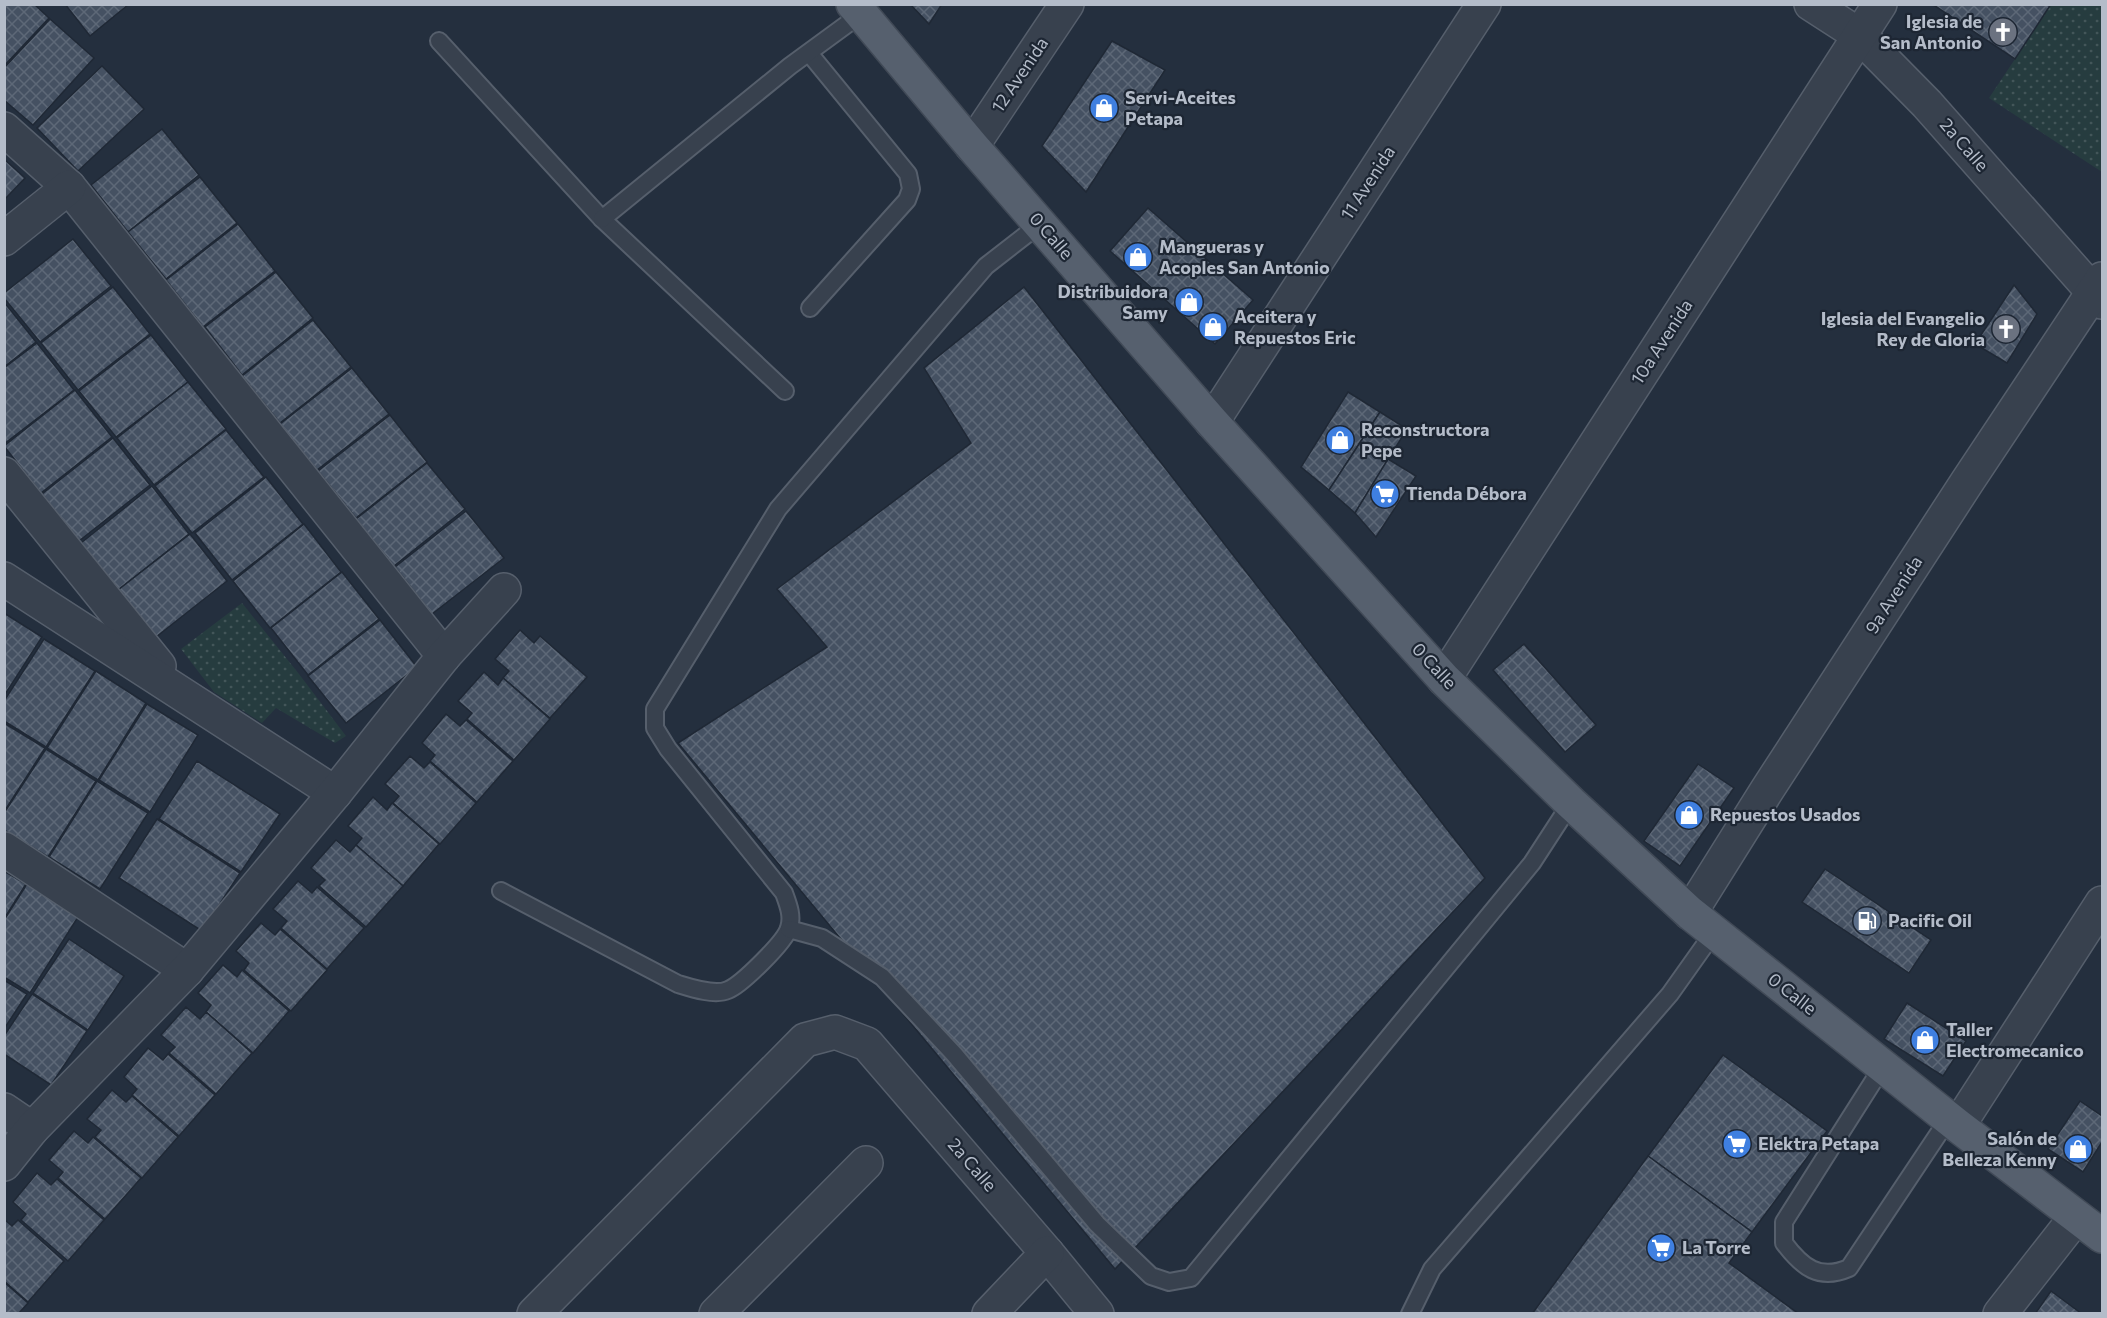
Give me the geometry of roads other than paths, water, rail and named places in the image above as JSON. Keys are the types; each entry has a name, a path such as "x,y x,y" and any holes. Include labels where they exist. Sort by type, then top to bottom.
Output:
{"main road":[{"name":"0 Calle","path":"857,9 972,146 1212,422 1444,679 1571,803 1702,923 1953,1122 2103,1236"}],"street":[{"name":"12 Avenida","path":"972,146 1067,4"},
{"name":"11 Avenida","path":"1212,422 1484,4"},
{"name":"2a Calle","path":"1811,4 1860,35 2100,291"},
{"name":"10a Avenida","path":"1444,679 1880,4"},
{"path":"4,129 69,187 444,656"},
{"path":"4,239 69,187"},
{"name":"9a Avenida","path":"1702,923 1767,790 1967,482 2100,291"},
{"path":"4,474 177,689"},
{"path":"4,579 335,793"},
{"path":"4,1164 32,1129 187,970 335,793 444,656 504,590"},
{"path":"4,849 187,970"},
{"path":"1953,1122 2103,903"},
{"name":"2a Calle","path":"534,1314 805,1040 835,1032 867,1044 1047,1252 1097,1314"},
{"path":"4,1110 32,1129"},
{"path":"716,1314 866,1163"},
{"path":"2000,1314 2076,1217"},
{"path":"989,1314 1047,1252"}],"lane":[{"path":"602,219 809,53 857,9"},
{"path":"439,41 602,219 785,391"},
{"path":"809,53 908,174 911,189 907,200 810,308"},
{"path":"501,891 678,984 700,991 728,990 772,954 789,929 790,910 784,892 668,749 655,728 655,709 778,509 986,266 1040,224"},
{"path":"789,929 822,938 882,977 954,1054 1097,1224 1151,1276 1169,1282 1191,1278 1532,863 1571,803"},
{"path":"1410,1314 1432,1269 1670,994 1702,923"},
{"path":"1883,1066 1784,1222 1784,1243 1802,1263 1817,1273 1838,1273 1849,1268 1953,1122"}],"place":[{"name":"Iglesia de San Antonio","path":"2003,32"},
{"name":"Servi-Aceites Petapa","path":"1104,108"},
{"name":"Mangueras y Acoples San Antonio","path":"1138,257"},
{"name":"Distribuidora Samy","path":"1189,302"},
{"name":"Aceitera y Repuestos Eric","path":"1213,327"},
{"name":"Iglesia del Evangelio Rey de Gloria","path":"2006,329"},
{"name":"Reconstructora Pepe","path":"1340,440"},
{"name":"Tienda Débora","path":"1385,494"},
{"name":"Repuestos Usados","path":"1689,815"},
{"name":"Pacific Oil","path":"1867,921"},
{"name":"Taller Electromecanico","path":"1925,1040"},
{"name":"Elektra Petapa","path":"1737,1144"},
{"name":"Salón de Belleza Kenny","path":"2078,1149"},
{"name":"La Torre","path":"1661,1248"}]}
